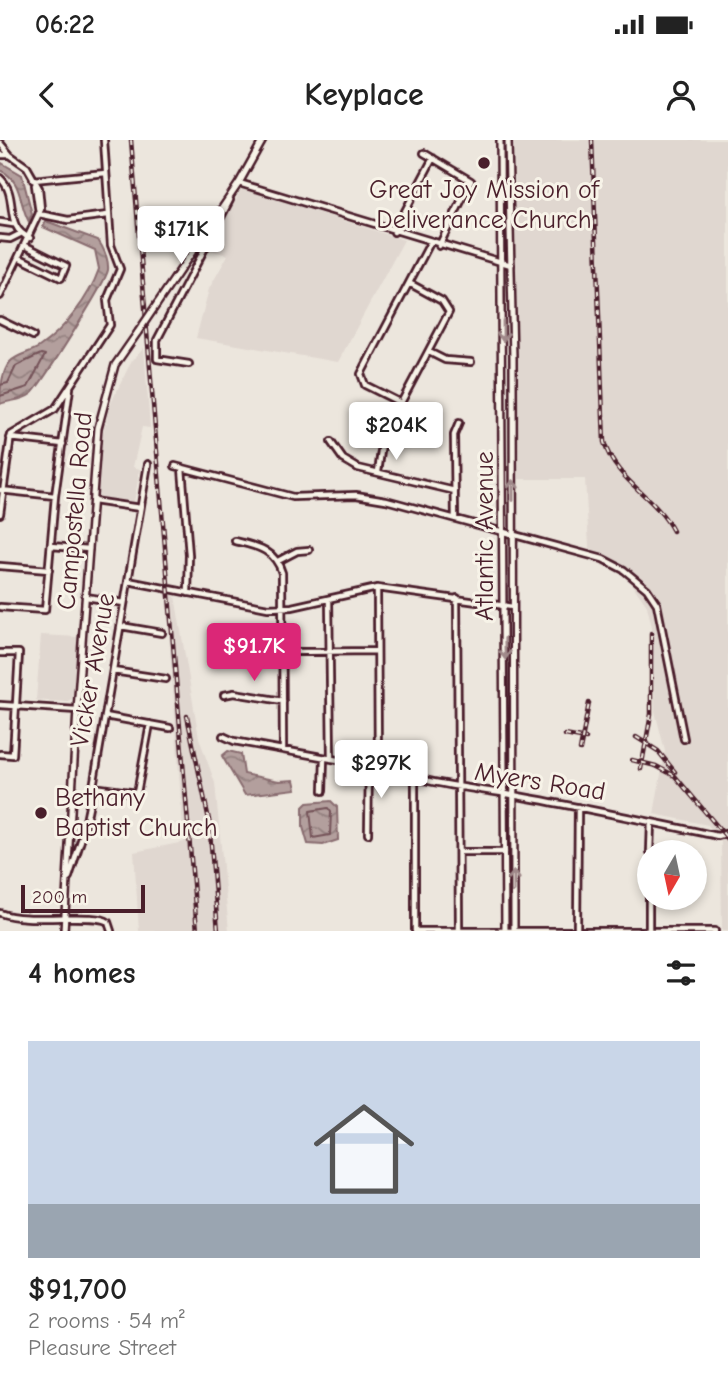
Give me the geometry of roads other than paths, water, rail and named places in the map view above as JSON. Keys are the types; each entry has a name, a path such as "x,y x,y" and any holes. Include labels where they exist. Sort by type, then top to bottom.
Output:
{"main road":[{"name":"Campostella Road","path":"64,931 98,428 105,393 115,365 239,183 263,140"},
{"name":"Atlantic Avenue","path":"500,140 505,532 505,930"},
{"name":"Atlantic Avenue","path":"508,140 514,930"}],"street":[{"path":"0,514 10,438 55,409 110,325 107,299 119,275 119,264 111,245 104,140"},
{"path":"0,143 10,155 23,162 34,182 39,214 30,238 3,285 0,296"},
{"path":"424,153 471,181 439,246"},
{"path":"0,155 10,155"},
{"path":"394,232 433,158"},
{"path":"34,182 106,173"},
{"path":"0,178 10,193 13,224 20,234 30,238"},
{"path":"189,364 157,359 159,332 239,183 439,246 511,265"},
{"path":"39,214 68,220 108,215"},
{"path":"0,222 13,224"},
{"path":"0,237 10,239 20,234"},
{"path":"401,403 365,385 360,378 430,243"},
{"path":"20,258 61,278 66,266 26,246"},
{"path":"378,472 380,447 449,309 442,301 409,283"},
{"path":"0,320 33,337"},
{"path":"429,352 445,359 471,362"},
{"path":"0,607 45,610 55,496 70,387"},
{"path":"393,418 409,428"},
{"path":"455,518 454,435 459,423"},
{"path":"10,438 63,444"},
{"path":"331,442 349,464 455,491"},
{"name":"Vicker Avenue","path":"68,881 84,831 93,788 148,464"},
{"path":"175,466 293,498 374,497 614,563 647,589 660,611 684,739"},
{"path":"182,468 189,555 188,593"},
{"path":"2,490 55,496"},
{"path":"93,501 140,508"},
{"path":"234,541 264,549 278,561 282,573 284,750"},
{"path":"51,547 89,549"},
{"path":"278,561 297,551 309,550"},
{"path":"0,566 49,570"},
{"path":"128,581 249,606 283,608 377,588 513,607"},
{"path":"377,588 378,767"},
{"path":"86,597 124,603"},
{"path":"329,598 331,759"},
{"path":"457,598 459,931"},
{"path":"121,626 162,633"},
{"path":"220,648 235,646 283,652 330,653 377,651"},
{"path":"0,653 19,653 13,755 0,754"},
{"path":"113,671 166,679"},
{"path":"224,695 234,693 283,701"},
{"path":"0,705 77,710"},
{"path":"105,716 170,728"},
{"path":"93,788 136,793 150,724"},
{"name":"Myers Road","path":"223,736 234,741 378,767 459,789 514,795 718,836 728,833"},
{"path":"323,791 324,758"},
{"path":"368,834 369,766"},
{"path":"415,779 416,931 715,931"},
{"path":"577,931 578,807"},
{"path":"650,840 651,822"},
{"path":"460,852 505,852"},
{"path":"649,910 649,930"},
{"path":"0,912 15,917 65,920 99,916 108,922 111,931"}],"water":[{"path":"0,162 22,175 32,214 29,222 16,186 13,180 0,170"},
{"path":"46,221 98,240 106,254 108,270 85,313 37,387 27,396 0,404 3,376 7,366 16,357 39,347 67,322 82,302 99,269 95,250 43,227"},
{"path":"228,751 241,754 244,774 279,781 294,780 296,789 245,795 222,756"},
{"path":"331,801 337,807 338,840 323,845 308,844 303,827 303,807 307,803"}],"railway":[{"path":"131,140 197,931"},
{"path":"592,140 604,442 617,468 665,518 673,531"},
{"path":"641,769 651,714 651,633"},
{"path":"580,750 589,703"},
{"path":"187,716 209,820 218,931"},
{"path":"565,735 586,739"},
{"path":"636,737 658,751 675,772"},
{"path":"632,760 656,766 675,776 728,839"}],"place":[{"name":"Great Joy Mission of Deliverance Church","path":"484,163"},
{"name":"Bethany Baptist Church","path":"41,813"}]}
